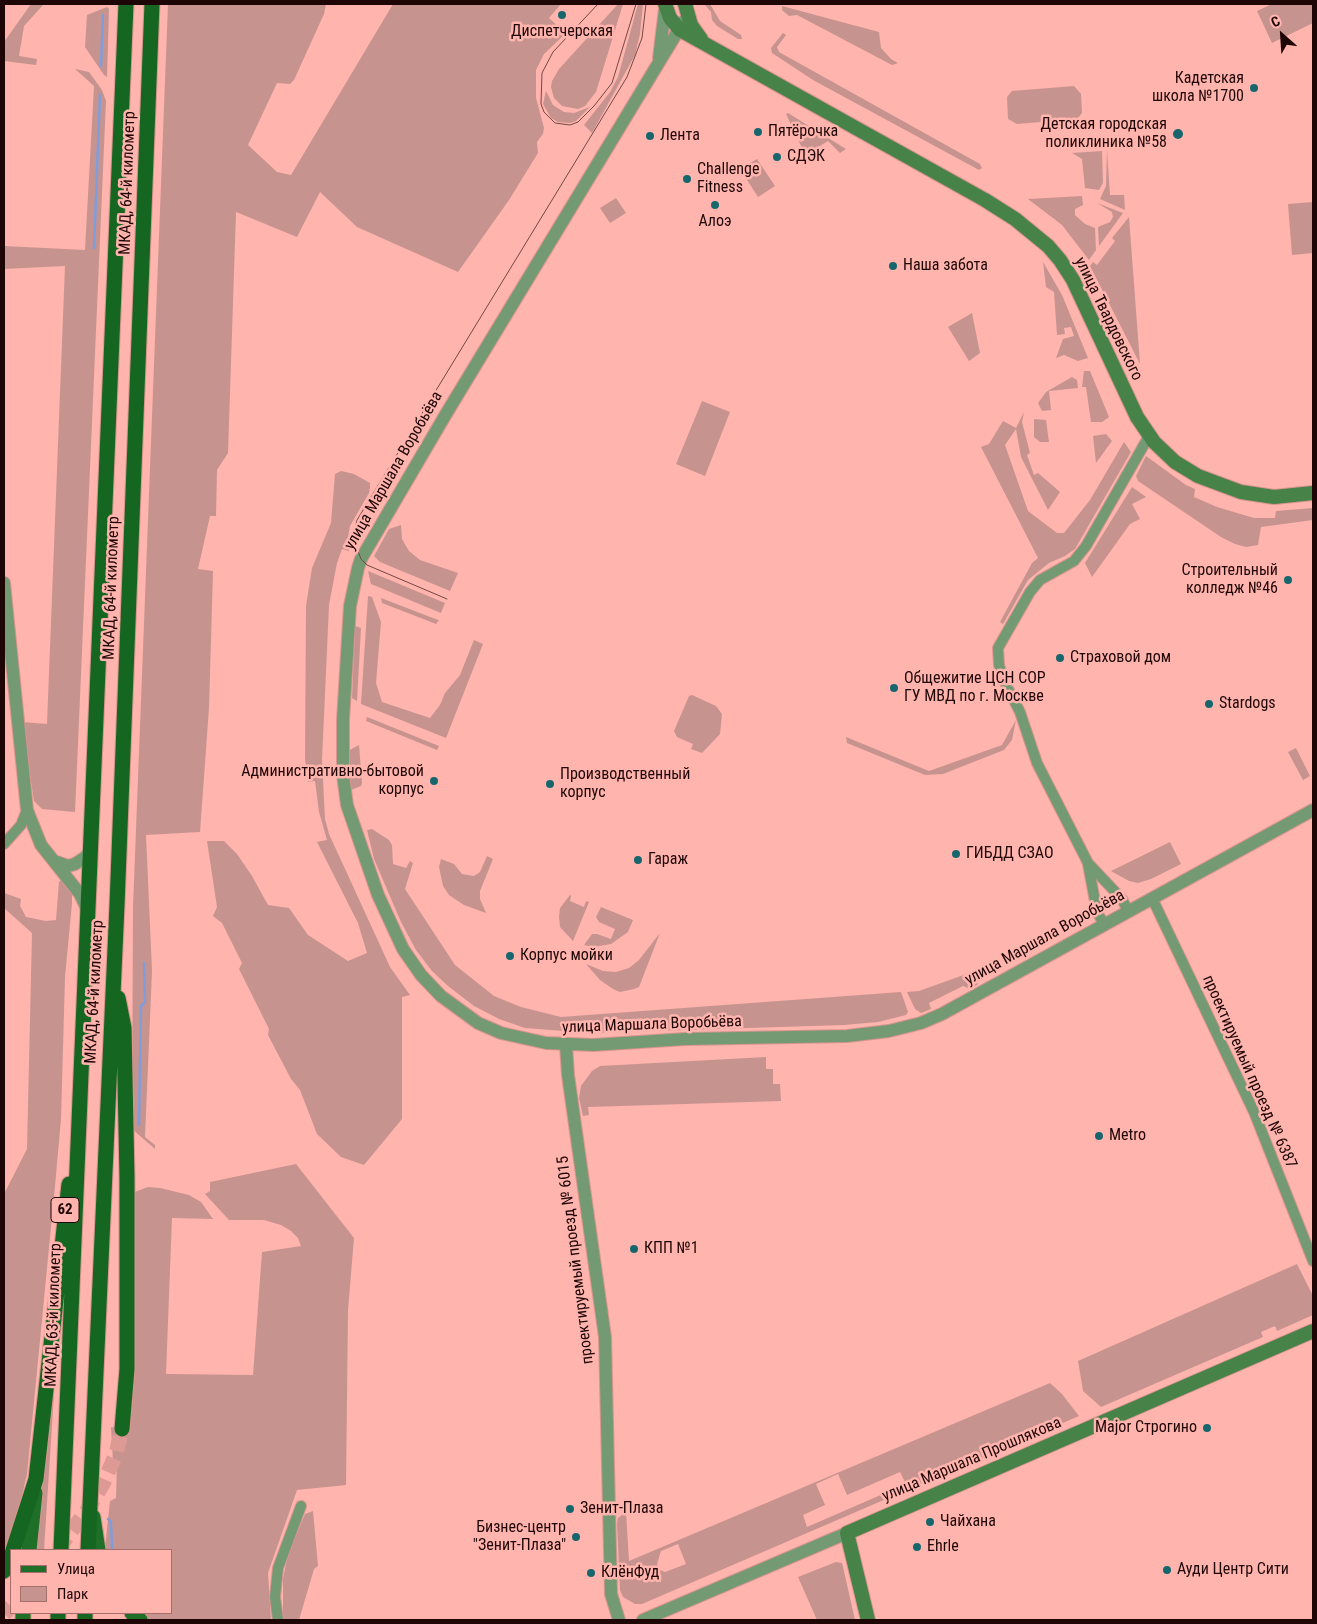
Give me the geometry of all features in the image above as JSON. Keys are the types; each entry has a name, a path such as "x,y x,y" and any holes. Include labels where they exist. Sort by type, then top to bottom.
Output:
{"highway":[{"name":"МКАД, 64-й километр","path":"83,1050 126,4"},
{"name":"МКАД, 64-й километр","path":"91,1503 152,11"},
{"path":"113,970 124,1028 127,1178 127,1368 122,1429"},
{"name":"МКАД, 63-й километр","path":"61,1549 83,1050"},
{"name":"62","path":"36,1479 66,1198 79,1136"},
{"path":"13,1549 36,1479"},
{"path":"88,1549 91,1503"}],"main road":[{"path":"152,11 158,4"},
{"name":"улица Твардовского","path":"686,5 692,28 710,46"},
{"name":"улица Твардовского","path":"665,6 680,30 985,200 1015,219 1048,246 1073,280 1126,395 1149,436 1175,462 1198,476 1223,487 1241,492 1274,497 1313,493"},
{"name":"улица Маршала Прошлякова","path":"848,1533 1313,1331"},
{"path":"29,1549 36,1479"},
{"path":"91,1503 98,1549"},
{"path":"848,1533 868,1620"}],"street":[{"name":"улица Маршала Воробьёва","path":"686,5 685,17 680,30 446,414 361,558 350,606 343,720 343,775 347,805 373,882 403,949 421,975 468,1017 501,1033 535,1042 566,1046 685,1039 847,1036 889,1031 920,1023 942,1014 1313,810"},
{"name":"улица Маршала Воробьёва","path":"654,71 661,47 665,6"},
{"path":"1128,911 1122,899 1088,863 1037,763 1020,712 1004,681 998,648 1035,586 1055,569 1074,560 1086,546 1149,436"},
{"path":"4,583 27,810 41,845 80,894 89,916"},
{"path":"4,844 19,828 27,810"},
{"path":"19,828 25,827 34,830"},
{"path":"54,862 68,866 75,864 87,856 91,844"},
{"path":"1088,863 1097,912 1104,924"},
{"name":"проектируемый проезд № 6387","path":"1152,898 1254,1112 1313,1261"},
{"name":"проектируемый проезд № 6015","path":"566,1046 568,1075 605,1337 612,1594 619,1620"},
{"path":"278,1620 275,1597 278,1568 302,1506"},
{"name":"улица Маршала Прошлякова","path":"643,1620 848,1533"}],"green space":[{"path":"31,4 44,4 24,26 19,56 37,59 36,65 4,61 4,42"},
{"path":"168,4 326,4 324,14 294,80 290,84 277,83 248,145 277,172 291,175 393,4 561,4 549,18 560,28 566,24 566,33 544,54 536,70 536,98 544,128 543,134 537,142 538,153 509,200 458,272 357,227 320,192 297,237 236,212 228,453 217,470 216,516 210,516 198,569 213,571 209,708 200,832 146,835 152,971 145,1137 155,1145 155,1149 132,1129 133,907"},
{"path":"618,4 623,4 596,92 585,106 578,109 562,106 554,98 551,87 552,81 559,69"},
{"path":"638,4 643,4 640,34 635,55 592,133 584,125 610,92 618,77"},
{"path":"704,4 710,4 720,21 741,35 742,39 738,39 717,26 712,20 711,12"},
{"path":"1272,4 1313,4 1313,23 1272,43 1257,11"},
{"path":"782,6 879,32 881,48 891,59 898,63 892,65 797,15 789,16 782,10"},
{"path":"107,7 109,9 107,77 85,47 87,15"},
{"path":"783,33 786,35 777,47 779,52 980,164 982,168 979,170 813,80 772,53 771,48"},
{"path":"75,69 89,72 102,90 106,101 75,812 42,809 34,801 22,722 47,724 65,266 4,269 4,246 85,250 94,86"},
{"path":"1074,86 1081,94 1082,113 1077,119 1017,124 1008,119 1007,97 1012,91"},
{"path":"546,91 553,105 564,112 574,113 590,107 576,121 570,123 558,122 551,118 543,104"},
{"path":"788,113 846,149 840,153 828,141 807,154 811,161 809,163 786,114"},
{"path":"1107,150 1110,195 1124,195 1125,210 1100,199 1106,186"},
{"path":"1102,151 1103,183 1099,190 1085,188 1082,159 1072,153"},
{"path":"757,159 775,186 758,197 740,169"},
{"path":"1082,196 1083,205 1075,209 1075,215 1085,224 1095,228 1096,250 1089,260 1062,225 1028,199"},
{"path":"616,198 626,213 610,223 600,208"},
{"path":"1313,202 1313,253 1292,255 1288,204"},
{"path":"1097,203 1123,213 1099,246 1098,227 1110,222 1113,217 1112,212"},
{"path":"1129,217 1140,364 1090,266 1093,262 1097,265 1115,241 1112,238"},
{"path":"1043,262 1062,295 1088,358 1078,361 1064,355 1056,358 1063,339 1074,336 1071,327 1064,328 1065,334 1057,335 1054,292 1046,287"},
{"path":"972,313 980,353 969,361 948,327"},
{"path":"1084,371 1090,371 1109,417 1102,422 1091,422 1086,387 1082,387"},
{"path":"1072,377 1077,380 1078,388 1049,391 1051,410 1042,411 1038,403 1046,392"},
{"path":"702,401 730,412 705,476 676,464"},
{"path":"1024,412 1022,422 1030,453 1027,455 1034,475 1038,473 1060,492 1048,510 1021,457 1016,429 1005,445 1028,511 1057,533 1064,533 1090,500 1124,442 1131,452 1075,549 1049,563 1028,580 1003,624 1000,622 1032,563 1038,558 981,447 989,444 1003,421 1016,428"},
{"path":"1034,419 1046,420 1049,442 1040,442 1034,437"},
{"path":"1106,434 1112,441 1096,463 1093,436"},
{"path":"1146,456 1186,485 1195,489 1194,497 1217,507 1254,518 1275,518 1276,511 1313,508 1313,520 1261,527 1258,545 1246,547 1235,544 1221,537 1138,481 1136,476"},
{"path":"341,471 354,474 370,483 370,487 369,493 350,526 348,537 349,551 342,549 337,563 329,605 322,760 325,819 329,834 390,967 410,995 402,997 402,1119 364,1165 341,1157 317,1134 300,1090 291,1079 268,1035 269,1029 239,969 242,963 222,923 213,916 217,907 207,841 224,841 237,854 268,905 289,908 308,935 348,961 367,953 358,923 317,842 327,840 319,812 315,781 308,782 305,759 306,606 312,568 331,523 335,474"},
{"path":"1132,487 1146,497 1132,504 1140,519 1130,524 1092,577 1085,563"},
{"path":"401,525 402,539 409,551 420,560 458,573 450,591 380,562 374,556 389,529"},
{"path":"368,571 445,603 441,613 371,584"},
{"path":"368,596 372,597 381,622 376,683 382,702 430,718 440,705 445,693 460,675 474,640 483,644 446,738 361,704"},
{"path":"381,598 439,620 436,624 382,603"},
{"path":"355,626 361,628 357,701 352,698"},
{"path":"692,695 716,706 722,714 720,734 702,753 691,749 693,744 677,737 674,731 689,696"},
{"path":"367,717 439,746 437,750 366,721"},
{"path":"1016,720 1012,740 1004,750 943,774 925,775 847,743 846,737 929,771 1002,745"},
{"path":"359,745 362,783 361,786 351,790 348,751"},
{"path":"1296,748 1310,776 1303,780 1288,752"},
{"path":"372,829 389,840 392,845 393,864 406,868 410,861 413,863 405,889 455,965 494,996 521,1007 561,1017 901,992 908,1012 906,1015 878,1022 844,1025 590,1033 525,1028 499,1019 474,1006 432,971 416,950 401,922 374,859 367,830"},
{"path":"1170,842 1181,864 1151,879 1138,883 1129,881 1111,871"},
{"path":"487,856 493,859 480,891 480,899 486,913 464,905 449,895 443,886 439,867 441,859 454,864 462,874 474,876 480,872"},
{"path":"63,878 72,894 72,903 65,977 61,1119 27,1474 14,1529 4,1554 4,1194 27,1149 32,933 4,908 4,893 21,899 20,906 26,917 46,921 56,920 59,882"},
{"path":"570,895 570,901 584,907 586,901 589,902 573,941 560,927 559,917 560,908"},
{"path":"601,907 633,920 628,932 611,944 594,947 584,945 592,934 611,939 615,929 599,922 596,917"},
{"path":"660,933 639,987 620,992 613,989 600,980 586,964 603,971 616,972 629,968 639,960"},
{"path":"972,972 978,984 970,989 963,986 929,1003 931,1009 921,1013 915,1009 907,992 919,991"},
{"path":"766,1057 766,1069 773,1069 773,1084 780,1084 781,1101 588,1107 589,1115 583,1116 579,1098 581,1086 592,1071 600,1066"},
{"path":"296,1164 354,1238 348,1310 346,1485 297,1490 268,1573 271,1620 147,1620 140,1614 172,1614 172,1549 105,1548 110,1501 116,1498 117,1463 113,1462 111,1427 129,1430 133,1399 132,1193 148,1187 189,1195 201,1202 213,1219 172,1218 166,1374 253,1375 262,1252 301,1246 298,1238 281,1225 264,1220 229,1220 205,1194 210,1191 210,1182"},
{"path":"1297,1264 1313,1296 1313,1315 1277,1331 1275,1326 1261,1332 1263,1337 1101,1407 1083,1391 1078,1361"},
{"path":"1050,1383 1062,1394 1079,1416 642,1604 635,1604 623,1597 620,1590 617,1523 618,1518 626,1512 629,1561","holes":["900,1472 906,1484 807,1527 803,1515 825,1505 816,1484 838,1474 847,1495","678,1544 686,1564 665,1572 660,1570 657,1564 661,1551"]},
{"path":"51,1394 54,1394 44,1549 36,1549"},
{"path":"313,1511 318,1566 314,1569 299,1620 283,1620 283,1579 288,1554 305,1514"},
{"path":"836,1562 842,1563 855,1620 817,1620 798,1577"}],"waterway":[{"path":"101,66 103,15"},
{"path":"94,248 100,95"},
{"path":"139,1125 141,1006 145,1002 144,963"},
{"path":"108,1519 111,1522 112,1549"}],"tunnel":[{"path":"58,1549 88,1509 103,1484 116,1454 122,1429"},
{"path":"4,1614 10,1607"}],"tram line":[{"path":"598,4 553,52 542,73 541,104 544,112 555,123 570,125 578,122 594,106 612,83 636,4"},
{"path":"447,599 367,565 361,559 356,546 354,533 357,520 627,77 642,38 646,4"}],"place":[{"name":"Диспетчерская","path":"562,15"},
{"name":"Кадетская школа №1700","path":"1254,88"},
{"name":"Пятёрочка","path":"758,132"},
{"name":"Детская городская поликлиника №58","path":"1178,134"},
{"name":"Лента","path":"650,136"},
{"name":"СДЭК","path":"777,157"},
{"name":"Challenge Fitness","path":"687,179"},
{"name":"Алоэ","path":"715,205"},
{"name":"Наша забота","path":"893,266"},
{"name":"Строительный колледж №46","path":"1288,580"},
{"name":"Страховой дом","path":"1060,658"},
{"name":"Общежитие ЦСН СОР ГУ МВД по г. Москве","path":"894,688"},
{"name":"Stardogs","path":"1209,704"},
{"name":"Административно-бытовой корпус","path":"434,781"},
{"name":"Производственный корпус","path":"550,784"},
{"name":"ГИБДД СЗАО","path":"956,854"},
{"name":"Гараж","path":"638,860"},
{"name":"Корпус мойки","path":"510,956"},
{"name":"Metro","path":"1099,1136"},
{"name":"КПП №1","path":"634,1249"},
{"name":"Major Строгино","path":"1207,1428"},
{"name":"Зенит-Плаза","path":"570,1509"},
{"name":"Чайхана","path":"930,1522"},
{"name":"Бизнес-центр \"Зенит-Плаза\"","path":"576,1537"},
{"name":"Ehrle","path":"917,1547"},
{"name":"Ауди Центр Сити","path":"1167,1570"},
{"name":"КлёнФуд","path":"591,1573"}]}
